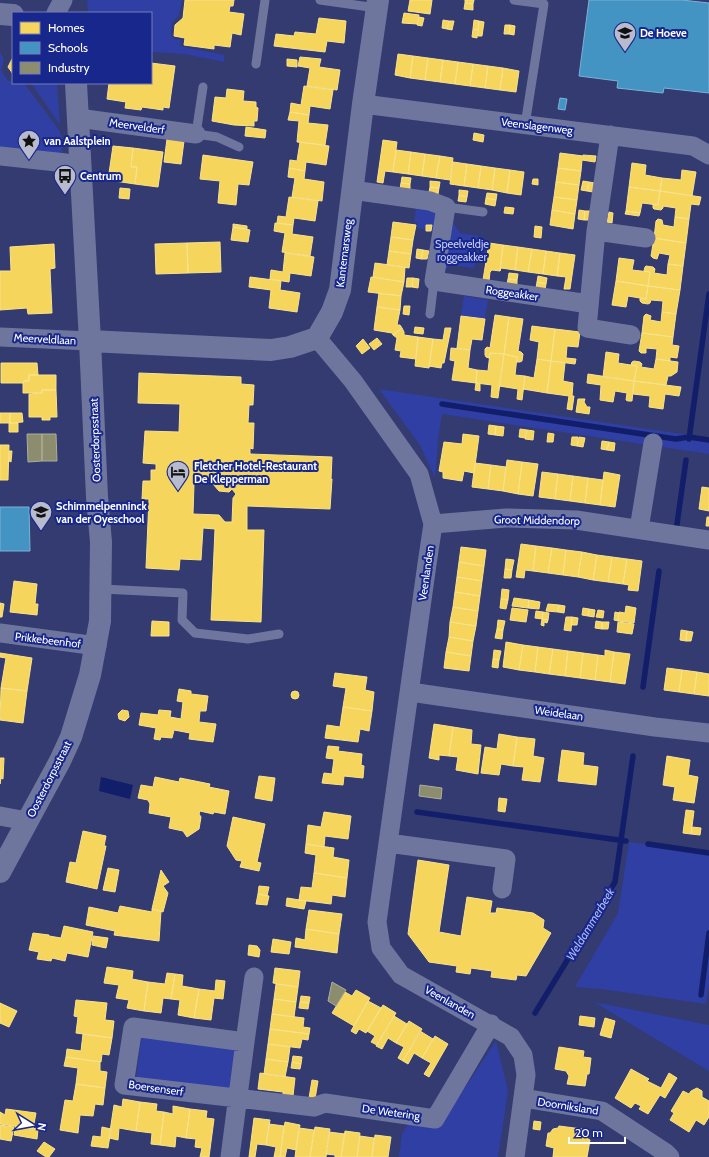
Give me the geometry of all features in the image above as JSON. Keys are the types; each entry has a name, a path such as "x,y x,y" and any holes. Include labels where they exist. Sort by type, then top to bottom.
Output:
{"street":[{"path":"57,12 63,0"},
{"name":"Kantemarsweg","path":"317,338 332,312 340,290 363,104 378,4"},
{"path":"0,14 12,15"},
{"name":"Oosterdorpsstraat","path":"0,872 60,761 71,737 90,676 97,646 100,621 102,589 101,542 97,497 76,84"},
{"name":"Veenslagenweg","path":"363,104 692,146 709,156"},
{"name":"Meervelderf","path":"78,118 196,134"},
{"path":"610,135 596,231 588,304 587,328 631,334"},
{"path":"0,156 81,166"},
{"path":"352,190 430,201 446,207 434,282"},
{"path":"596,231 646,238"},
{"name":"Roggeakker","path":"434,282 588,304"},
{"name":"Meerveldlaan","path":"0,336 90,341"},
{"path":"90,341 271,350 290,347 317,338"},
{"name":"Veenlanden","path":"317,338 353,381 419,474 434,524 427,564 377,922 381,948 401,975 512,1037 523,1055 526,1075 515,1157"},
{"path":"639,529 653,443"},
{"name":"Groot Middendorp","path":"434,524 506,518 576,520 709,540"},
{"name":"Prikkebeenhof","path":"0,633 97,646"},
{"name":"Weidelaan","path":"410,692 655,727 709,733"},
{"path":"0,816 27,821"},
{"path":"388,843 506,859 502,889"},
{"path":"230,1157 254,977"},
{"name":"De Wetering","path":"238,1098 314,1107 325,1103 435,1119 491,1024"},
{"name":"Boersenserf","path":"238,1098 124,1084 133,1027 246,1042"},
{"name":"Doorniksland","path":"523,1098 602,1111 670,1157"}],"lane":[{"path":"256,64 265,0"},
{"name":"Kantemarsweg","path":"320,0 378,4"},
{"path":"514,0 544,4 526,125"},
{"path":"203,87 196,134 217,137 239,147"},
{"path":"446,207 483,212"},
{"path":"430,314 434,282"},
{"path":"102,589 183,593 182,620 195,633 248,639 279,634"}],"green space":[{"path":"87,0 182,0 179,15 172,23 171,35 174,39 181,40 180,46 224,55 224,62 185,54 152,52 152,12 88,12"},
{"path":"0,52 4,60 1,70 8,81 12,81 12,84 25,84 59,130 62,137 62,155 0,149"},
{"path":"32,84 57,84 60,125"},
{"path":"416,208 438,212 435,231 417,228 418,223 414,222"},
{"name":"Speelveldje roggeakker","path":"453,223 460,233 479,236 474,268 452,265 444,270"},
{"path":"464,296 488,300 485,319 461,315"},
{"path":"379,389 709,438 709,454 442,414 435,478 420,445"},
{"path":"629,842 709,853 709,985 706,1004 601,989 575,987 618,913"},
{"path":"594,1002 709,1025 709,1071"},
{"path":"142,1034 237,1048 231,1092 136,1078"},
{"path":"496,1041 508,1091 498,1157 399,1157 402,1134 408,1124 442,1122"}],"shaded area":[{"path":"101,777 133,785 130,799 99,791"}],"building: Homes":[{"path":"185,0 234,0 233,6 230,6 229,12 244,14 241,35 232,33 230,47 214,45 214,49 184,45 185,38 174,36 175,25 183,18"},
{"path":"410,0 432,0 430,14 408,11"},
{"path":"465,0 474,0 473,4 465,3"},
{"path":"465,3 473,4 473,10 464,9"},
{"path":"404,13 419,15 418,24 402,23"},
{"path":"419,17 424,18 422,26 417,25"},
{"path":"319,18 346,21 344,43 327,41 325,52 274,46 276,34 294,36 295,32 316,34"},
{"path":"443,20 449,21 447,29 442,28"},
{"path":"474,20 479,21 478,30 473,29"},
{"path":"449,21 454,21 452,30 447,29"},
{"path":"479,21 484,22 482,36 478,36"},
{"path":"505,25 510,25 509,34 504,34"},
{"path":"510,25 515,26 514,35 509,34"},
{"path":"473,29 478,30 477,38 472,37"},
{"path":"398,54 413,56 410,78 395,75"},
{"path":"413,56 428,58 425,80 410,78"},
{"path":"300,57 321,59 319,67 340,70 337,90 307,86 310,68 298,66"},
{"path":"428,58 443,60 440,82 425,80"},
{"path":"12,59 12,73 8,67"},
{"path":"287,59 297,60 297,67 287,66"},
{"path":"443,60 458,62 455,84 440,82"},
{"path":"458,62 473,64 470,86 455,84"},
{"path":"152,63 175,66 169,108 163,107 163,110 142,107 141,110 125,108 126,102 107,99 109,84 152,84"},
{"path":"473,64 488,66 485,88 470,86"},
{"path":"488,66 503,68 500,90 485,88"},
{"path":"503,68 519,71 516,92 500,90"},
{"path":"304,86 333,90 330,109 310,106 309,115 290,112 291,103 301,105"},
{"path":"227,89 244,91 243,101 256,102 256,107 258,108 257,121 254,121 254,126 234,125 212,121 215,97 226,98"},
{"path":"290,112 309,115 308,123 328,125 325,145 297,142 299,121 288,120"},
{"path":"246,127 266,130 265,138 245,136"},
{"path":"474,133 484,135 483,142 473,140"},
{"path":"167,139 184,141 181,164 164,162"},
{"path":"383,140 397,142 393,172 385,171 383,183 377,182"},
{"path":"300,142 329,146 326,165 306,162 305,171 289,168 290,160 297,161"},
{"path":"113,146 133,148 131,167 137,167 135,184 108,180"},
{"path":"133,148 163,152 158,187 135,184 137,167 131,167"},
{"path":"396,150 411,152 408,174 393,172"},
{"path":"411,152 425,154 422,176 408,174"},
{"path":"560,153 596,156 595,162 582,160 581,171 558,168"},
{"path":"425,154 440,156 436,178 422,176"},
{"path":"203,155 253,162 249,185 238,184 236,205 218,203 220,181 200,179"},
{"path":"440,156 453,158 450,180 436,178"},
{"path":"453,162 467,164 464,186 450,184"},
{"path":"632,163 646,165 645,175 662,178 660,191 629,187"},
{"path":"467,164 481,166 478,188 464,186"},
{"path":"481,166 495,168 492,190 478,188"},
{"path":"289,168 305,171 304,179 324,182 322,201 292,197 295,178 288,177"},
{"path":"495,168 510,170 507,193 492,190"},
{"path":"558,168 581,171 579,185 556,182"},
{"path":"510,170 524,172 521,195 507,193"},
{"path":"682,170 696,172 692,196 660,191 662,178 681,180"},
{"path":"402,177 411,178 410,184 401,183"},
{"path":"533,179 538,179 538,185 532,184"},
{"path":"430,181 440,182 439,188 430,187"},
{"path":"583,181 589,182 587,191 581,190"},
{"path":"556,182 579,185 577,200 554,197"},
{"path":"589,182 595,183 593,192 587,191"},
{"path":"401,183 410,184 410,190 400,189"},
{"path":"430,187 439,188 438,194 429,192"},
{"path":"629,187 660,191 658,205 642,203 640,213 626,211"},
{"path":"120,188 130,189 129,199 119,198"},
{"path":"459,190 468,191 467,197 459,195"},
{"path":"660,191 701,197 699,205 691,204 689,219 675,217 676,208 663,206 661,210 653,208 653,204 658,205"},
{"path":"487,193 497,194 496,200 486,198"},
{"path":"459,195 467,197 466,202 458,201"},
{"path":"289,197 318,201 315,221 294,218 293,225 277,223 278,216 286,217"},
{"path":"554,197 577,200 575,214 552,210"},
{"path":"486,198 496,200 495,206 485,204"},
{"path":"505,207 514,208 513,214 504,213"},
{"path":"552,210 575,214 573,229 550,225"},
{"path":"579,210 585,211 584,220 578,219"},
{"path":"585,211 591,211 589,220 584,220"},
{"path":"626,211 640,213 639,216 625,214"},
{"path":"609,212 613,213 612,223 607,222"},
{"path":"675,217 689,219 686,243 654,238 656,221 658,219 662,220 663,225 674,227"},
{"path":"393,222 416,225 413,240 391,237"},
{"path":"275,223 293,225 292,234 313,237 310,256 282,252 285,233 274,231"},
{"path":"233,224 247,226 247,229 233,227"},
{"path":"426,225 432,225 431,231 426,231"},
{"path":"535,226 542,227 541,238 534,237"},
{"path":"233,227 250,230 248,242 231,240"},
{"path":"391,237 413,240 411,254 389,251"},
{"path":"654,238 686,243 683,266 668,264 670,255 659,253 657,259 653,258 651,256"},
{"path":"220,242 221,272 188,273 187,243"},
{"path":"187,243 188,273 156,274 155,244"},
{"path":"489,243 503,245 500,271 492,270 490,272 489,281 483,280"},
{"path":"54,244 55,268 50,269 52,313 28,314 27,308 0,310 0,271 11,271 10,247"},
{"path":"503,245 518,247 515,270 501,268 500,271"},
{"path":"518,247 532,249 528,272 515,270"},
{"path":"417,249 423,250 421,259 416,258"},
{"path":"532,249 546,251 543,274 528,272"},
{"path":"423,250 429,251 427,259 421,259"},
{"path":"389,251 411,254 409,268 387,265"},
{"path":"546,251 560,253 557,276 543,274"},
{"path":"285,253 314,257 311,276 290,273 289,282 270,279 271,270 283,272"},
{"path":"560,253 575,255 570,289 564,289 566,277 557,276"},
{"path":"619,258 634,260 632,270 650,272 648,286 616,281"},
{"path":"375,263 405,267 404,282 373,277"},
{"path":"668,264 683,266 680,290 648,286 650,272 644,271 645,267 653,267 655,269 654,273 667,275"},
{"path":"509,273 518,274 517,280 508,279"},
{"path":"538,276 547,278 546,284 537,282"},
{"path":"250,277 281,281 280,290 300,293 297,312 269,308 271,290 249,287"},
{"path":"371,277 404,282 401,296 368,292"},
{"path":"407,278 413,278 412,287 406,287"},
{"path":"413,278 419,279 418,288 412,287"},
{"path":"508,279 517,280 517,285 507,284"},
{"path":"616,281 648,286 646,299 628,296 626,307 612,305"},
{"path":"537,282 546,284 545,289 536,288"},
{"path":"648,286 680,290 676,314 662,312 663,301 651,300 648,304 640,301 640,298 646,299"},
{"path":"379,293 401,296 400,310 377,307"},
{"path":"404,306 410,306 409,315 403,314"},
{"path":"377,307 400,310 397,325 400,325 402,328 393,335 392,333 374,330"},
{"path":"662,312 676,314 673,337 642,333 644,316 646,314 651,316 650,320 661,322"},
{"path":"495,315 509,317 504,354 490,353 489,358 485,355 485,349 487,347 490,348"},
{"path":"461,316 485,319 482,340 472,339 470,350 457,348"},
{"path":"509,317 523,319 518,351 523,354 522,361 520,362 517,362 517,357 504,354"},
{"path":"532,326 555,329 551,361 537,359 539,342 530,340"},
{"path":"415,327 424,328 423,334 414,333"},
{"path":"402,328 404,335 418,337 416,359 400,357 401,351 395,350 397,338 393,335"},
{"path":"445,328 451,328 444,363 442,363 441,368 429,366 433,339 443,340"},
{"path":"555,329 580,332 578,347 567,346 566,358 576,359 575,364 551,361"},
{"path":"642,333 673,337 672,345 679,346 677,358 670,357 670,361 656,359 657,349 646,348 646,353 641,353 639,351"},
{"path":"418,337 433,339 429,368 415,366"},
{"path":"377,338 382,344 374,350 369,344"},
{"path":"363,339 370,348 362,354 356,346"},
{"path":"451,348 470,350 468,368 477,370 476,383 452,380 455,361 450,360"},
{"path":"606,352 619,354 618,363 637,366 634,381 603,377"},
{"path":"490,353 504,354 498,398 491,397 492,385 476,383 477,370 488,371"},
{"path":"504,354 517,357 515,375 525,376 522,400 517,399 518,389 499,386"},
{"path":"537,359 551,361 547,393 523,389 525,376 534,378"},
{"path":"656,359 678,362 677,372 671,376 668,376 666,385 634,381 637,366 631,365 632,362 640,362 642,364 641,367 654,369"},
{"path":"551,361 565,363 563,381 573,383 572,396 574,396 572,410 567,409 569,396 547,393"},
{"path":"1,363 37,363 38,375 29,375 29,381 24,381 23,383 1,383"},
{"path":"139,373 241,377 241,384 254,385 253,405 249,405 248,423 254,423 253,449 250,448 250,454 332,457 330,509 247,506 247,530 264,530 261,622 211,620 215,529 203,528 201,560 180,559 179,570 146,568 149,499 142,499 143,481 151,481 151,470 156,470 156,464 143,463 145,431 179,432 180,404 138,403","holes":["197,481 213,482 219,491 229,492 232,489 236,494 233,498 232,522 225,522 219,515 193,514 194,484"]},
{"path":"588,374 634,381 632,401 626,400 627,393 615,391 613,402 600,400 601,385 587,383"},
{"path":"29,375 56,375 56,390 42,390 42,393 23,393 23,383 24,381 29,381"},
{"path":"634,381 681,387 679,396 665,394 663,409 649,407 650,396 633,394"},
{"path":"476,383 480,384 480,391 475,390"},
{"path":"42,390 56,390 57,417 50,417 50,420 42,420 42,417 29,417 29,394 42,393"},
{"path":"578,399 585,399 584,402 587,407 590,407 589,414 576,412"},
{"path":"0,413 10,413 10,423 0,423"},
{"path":"10,413 22,413 23,422 10,423"},
{"path":"9,423 18,423 18,432 9,432"},
{"path":"489,425 496,426 495,435 488,434"},
{"path":"496,426 504,427 503,436 495,435"},
{"path":"520,429 527,430 525,438 519,437"},
{"path":"527,430 534,431 533,440 525,439"},
{"path":"548,433 554,434 553,442 547,442"},
{"path":"463,434 479,436 474,473 464,471 462,481 443,478 443,472 439,471 444,442 462,444"},
{"path":"572,437 578,437 577,446 571,445"},
{"path":"579,437 585,438 583,447 577,446"},
{"path":"602,441 609,442 607,450 601,449"},
{"path":"609,442 615,443 614,451 607,450"},
{"path":"0,445 9,445 8,480 0,480"},
{"path":"9,451 12,451 11,462 9,461"},
{"path":"507,460 522,462 518,494 503,491"},
{"path":"522,462 538,464 533,496 518,494"},
{"path":"475,463 491,465 488,489 472,487"},
{"path":"491,465 506,467 503,491 488,489"},
{"path":"542,472 558,474 555,499 539,497"},
{"path":"604,472 620,475 615,507 600,505"},
{"path":"558,474 573,476 570,501 555,499"},
{"path":"573,476 588,478 585,503 570,501"},
{"path":"588,478 603,480 600,505 585,503"},
{"path":"702,487 709,488 709,511 699,509"},
{"path":"707,517 709,517 709,526 706,526"},
{"path":"521,544 536,546 533,571 525,570 524,578 516,577"},
{"path":"536,546 552,548 548,573 533,571"},
{"path":"461,547 486,550 484,566 459,562"},
{"path":"552,548 566,550 563,575 548,573"},
{"path":"566,550 582,552 578,577 563,575"},
{"path":"582,552 597,555 593,580 578,577"},
{"path":"597,555 612,557 608,582 593,580"},
{"path":"612,557 627,559 623,584 608,582"},
{"path":"506,559 514,560 512,570 505,569"},
{"path":"627,559 642,561 638,591 628,590 629,585 623,584"},
{"path":"459,562 484,566 482,581 457,577"},
{"path":"505,569 512,570 511,578 504,578"},
{"path":"457,577 482,581 480,596 455,592"},
{"path":"14,581 37,584 35,604 38,604 37,615 10,612"},
{"path":"502,589 509,590 508,600 501,599"},
{"path":"455,592 480,596 478,611 453,607"},
{"path":"514,598 529,600 528,608 512,606"},
{"path":"501,599 508,600 506,609 500,608"},
{"path":"529,600 540,602 539,609 528,608"},
{"path":"0,603 4,604 2,617 0,617"},
{"path":"548,604 559,605 558,612 546,611"},
{"path":"559,605 565,606 564,613 558,612"},
{"path":"626,606 636,608 634,623 618,621 619,612 625,613"},
{"path":"453,607 478,611 476,626 450,622"},
{"path":"512,608 528,610 526,622 510,620"},
{"path":"583,608 589,609 588,616 582,615"},
{"path":"589,609 595,610 594,617 588,616"},
{"path":"598,610 604,611 603,618 596,617"},
{"path":"536,611 543,612 542,619 535,618"},
{"path":"543,612 549,613 548,620 542,619"},
{"path":"615,612 619,613 618,621 614,620"},
{"path":"566,617 572,617 571,631 564,630"},
{"path":"572,617 578,618 577,625 571,625"},
{"path":"542,619 548,620 547,623 544,622 544,626 541,625"},
{"path":"498,620 505,621 503,630 497,629"},
{"path":"152,621 169,622 169,636 151,636"},
{"path":"596,621 602,622 602,629 595,628"},
{"path":"450,622 476,626 473,641 449,637"},
{"path":"602,622 609,622 608,629 602,629"},
{"path":"618,622 634,624 632,634 617,632"},
{"path":"497,629 503,630 502,639 495,638"},
{"path":"681,630 687,631 686,641 680,640"},
{"path":"687,631 693,632 691,641 686,641"},
{"path":"449,637 473,641 471,656 446,652"},
{"path":"506,642 523,645 519,670 503,667"},
{"path":"523,645 538,647 535,672 519,670"},
{"path":"538,647 553,649 549,674 535,672"},
{"path":"553,649 568,651 565,676 549,674"},
{"path":"494,650 501,651 499,660 493,659"},
{"path":"605,650 614,652 610,682 595,680 598,655 605,656"},
{"path":"568,651 583,653 580,678 565,676"},
{"path":"446,652 471,656 469,671 444,668"},
{"path":"614,652 630,654 625,684 610,682"},
{"path":"0,653 32,658 27,691 1,688 6,658 0,657"},
{"path":"583,653 598,655 595,680 580,678"},
{"path":"493,659 499,660 498,668 492,667"},
{"path":"667,668 682,670 679,692 664,690"},
{"path":"682,670 697,672 694,694 679,692"},
{"path":"697,672 709,674 709,696 694,694"},
{"path":"335,673 367,677 365,690 374,692 372,711 343,707 346,688 333,686"},
{"path":"1,688 27,691 23,723 0,720"},
{"path":"179,689 191,691 191,694 208,696 206,711 200,711 199,722 216,724 213,742 189,739 190,733 174,730 172,738 161,737 160,740 154,739 156,728 139,725 141,713 158,715 159,710 171,711 170,717 181,719 183,702 177,701"},
{"path":"295,691 298,692 298,698 295,699 292,698 291,695 292,692"},
{"path":"343,707 372,711 369,731 360,729 358,742 325,738 327,725 340,727"},
{"path":"122,710 128,711 129,717 125,721 119,719 118,714"},
{"path":"434,724 453,727 449,756 439,755 439,760 429,758"},
{"path":"453,727 472,730 471,744 481,745 478,774 456,770 458,757 449,756"},
{"path":"499,734 517,737 513,766 501,764 499,775 481,773 485,747 497,749"},
{"path":"517,737 535,739 533,756 544,758 540,782 522,780 524,767 513,766"},
{"path":"328,746 339,747 338,751 362,754 361,765 364,766 363,778 344,776 343,785 322,783 324,773 332,774 334,759 326,758"},
{"path":"562,750 584,753 583,765 598,767 596,785 558,781"},
{"path":"667,756 690,760 688,775 698,777 694,803 673,800 675,787 663,785"},
{"path":"0,758 4,758 3,779 1,778 0,784"},
{"path":"259,776 275,778 272,801 255,798"},
{"path":"155,777 179,782 180,778 210,784 209,787 229,791 225,814 214,812 213,814 200,811 199,814 201,817 199,829 187,837 183,831 169,828 171,817 149,813 150,804 148,800 138,798 141,785 153,787"},
{"path":"499,798 507,799 505,812 498,811"},
{"path":"686,810 694,811 691,834 683,833"},
{"path":"324,812 351,816 348,839 325,836 324,847 306,844 308,825 321,827"},
{"path":"233,817 265,824 257,862 261,863 259,871 240,867 242,861 236,860 227,846"},
{"path":"692,827 701,828 700,835 691,834"},
{"path":"83,831 106,836 104,846 106,846 97,889 66,882 70,862 76,863"},
{"path":"306,844 334,848 333,857 349,860 347,878 314,873 316,855 305,853"},
{"path":"418,860 449,865 439,932 461,936 467,897 492,901 490,913 496,913 497,908 533,913 544,920 543,928 551,933 526,976 517,975 516,980 491,977 492,971 471,968 470,974 456,972 457,966 429,962 408,934"},
{"path":"108,868 119,870 115,892 103,890"},
{"path":"161,870 169,882 163,886 168,893 163,912 152,909"},
{"path":"314,873 347,878 345,897 332,895 331,904 299,900 301,887 312,888"},
{"path":"259,886 269,887 267,896 258,894"},
{"path":"258,894 269,896 267,905 256,904"},
{"path":"287,898 306,901 304,909 286,906"},
{"path":"120,906 152,912 152,909 161,911 159,941 114,935 115,931 86,925 89,907 118,913"},
{"path":"309,910 342,914 339,934 306,929"},
{"path":"64,926 93,932 88,957 67,953 65,961 52,958 51,961 37,959 39,952 29,950 33,933 61,938"},
{"path":"306,929 339,934 337,953 295,947 296,938 305,940"},
{"path":"93,936 108,938 106,948 92,945"},
{"path":"273,939 291,942 289,954 271,952"},
{"path":"249,945 257,946 260,950 259,957 248,955"},
{"path":"107,967 133,971 132,979 148,982 144,1011 127,1008 129,1000 116,998 119,985 104,983"},
{"path":"275,968 300,971 298,987 273,983"},
{"path":"167,973 175,974 171,999 163,998 161,1013 144,1011 148,982 165,984"},
{"path":"175,974 183,975 182,986 199,989 194,1018 178,1015 180,1000 171,999"},
{"path":"216,980 225,981 223,999 214,998 211,1020 194,1018 199,989 215,991"},
{"path":"276,984 298,987 296,1002 274,999"},
{"path":"356,990 370,998 354,1026 332,1013 345,992 352,996"},
{"path":"301,996 310,997 309,1003 300,1002"},
{"path":"274,999 296,1002 294,1017 272,1014"},
{"path":"76,1000 107,1003 105,1020 114,1021 112,1038 76,1033 78,1017 74,1016"},
{"path":"368,1001 381,1008 366,1033 359,1029 356,1034 351,1031"},
{"path":"300,1002 309,1003 308,1009 299,1008"},
{"path":"0,1003 17,1011 9,1027 0,1023"},
{"path":"383,1005 396,1013 377,1045 371,1042 375,1036 367,1031"},
{"path":"272,1014 304,1018 303,1027 310,1028 309,1034 270,1029"},
{"path":"394,1016 407,1024 396,1043 388,1038 382,1049 376,1046"},
{"path":"580,1016 595,1018 594,1027 579,1025"},
{"path":"605,1018 615,1021 611,1038 600,1035"},
{"path":"409,1021 422,1029 403,1061 398,1058 404,1047 396,1043"},
{"path":"270,1029 309,1034 308,1040 302,1039 300,1048 268,1044"},
{"path":"420,1031 433,1039 422,1058 414,1053 408,1064 403,1061"},
{"path":"83,1034 112,1038 109,1055 102,1054 101,1062 66,1057 67,1049 81,1051"},
{"path":"435,1036 448,1044 429,1077 424,1074 431,1063 422,1058"},
{"path":"268,1044 290,1047 288,1062 266,1059"},
{"path":"559,1047 584,1051 583,1057 591,1058 589,1074 587,1074 585,1086 567,1084 569,1076 566,1071 555,1069"},
{"path":"293,1056 302,1057 301,1064 292,1062"},
{"path":"66,1057 100,1062 100,1071 107,1072 105,1088 76,1084 78,1068 64,1066"},
{"path":"266,1059 288,1062 285,1077 264,1074"},
{"path":"292,1062 301,1064 300,1069 291,1068"},
{"path":"631,1069 649,1079 647,1081 661,1088 669,1073 677,1078 665,1098 660,1095 648,1114 639,1109 641,1106 635,1103 631,1108 615,1098"},
{"path":"260,1073 295,1078 293,1096 283,1094 283,1092 258,1089"},
{"path":"312,1080 318,1081 315,1099 309,1098"},
{"path":"76,1084 105,1088 103,1105 95,1104 93,1116 80,1115 78,1133 60,1130 65,1100 73,1101"},
{"path":"697,1088 702,1091 702,1097 709,1101 709,1117 704,1125 696,1120 689,1132 670,1120 674,1113 671,1111 683,1091 689,1094"},
{"path":"123,1099 140,1102 136,1131 119,1128 118,1140 109,1138 114,1105 122,1107"},
{"path":"140,1102 157,1104 156,1111 164,1112 160,1145 151,1144 152,1133 136,1131"},
{"path":"173,1106 190,1109 186,1138 176,1136 175,1147 160,1145 164,1112 173,1114"},
{"path":"6,1109 36,1113 33,1129 0,1124 0,1112 5,1115"},
{"path":"190,1109 207,1111 206,1118 214,1119 209,1157 200,1157 202,1148 195,1147 196,1139 186,1138"},
{"path":"254,1118 270,1120 266,1145 257,1144 255,1157 249,1157"},
{"path":"534,1121 541,1122 540,1130 533,1129"},
{"path":"285,1122 300,1125 296,1150 287,1148 285,1157 280,1157"},
{"path":"269,1124 284,1126 280,1157 274,1157 276,1147 266,1145"},
{"path":"0,1125 14,1127 11,1141 0,1139"},
{"path":"16,1126 38,1129 37,1139 14,1135"},
{"path":"559,1126 582,1129 581,1135 590,1140 587,1157 553,1157 554,1148 546,1146 548,1133"},
{"path":"102,1127 111,1129 108,1148 91,1146 93,1136 101,1137"},
{"path":"315,1127 330,1129 326,1157 310,1157"},
{"path":"299,1128 314,1130 310,1157 295,1157"},
{"path":"345,1131 360,1133 357,1157 341,1157"},
{"path":"329,1132 345,1134 341,1157 326,1154"},
{"path":"375,1135 391,1137 388,1157 372,1157"},
{"path":"360,1136 374,1138 372,1157 357,1157"},
{"path":"44,1142 55,1149 49,1157 46,1157 37,1151"}],"building: Schools":[{"path":"589,0 682,0 709,3 709,93 664,88 663,93 617,88 618,81 579,76"},
{"path":"560,98 567,99 565,110 558,109"},
{"path":"0,507 29,507 30,551 0,551"}],"building: Industry":[{"path":"27,434 42,434 42,461 28,462"},
{"path":"42,434 56,434 57,461 42,461"},
{"path":"420,785 442,788 441,799 419,796"},
{"path":"332,982 346,990 336,1006 328,1001"}],"waterway":[{"name":"Weldammerbeek","path":"689,439 709,294"},
{"path":"442,404 676,439 689,437 709,440"},
{"name":"Weldammerbeek","path":"676,531 686,460"},
{"name":"Weldammerbeek","path":"643,687 659,571"},
{"name":"Weldammerbeek","path":"535,1013 615,882 633,756"},
{"path":"417,812 626,841"},
{"path":"648,844 709,853"},
{"path":"701,995 709,933"}],"place":[{"name":"De Hoeve","path":"625,52"},
{"name":"van Aalstplein","path":"29,160"},
{"name":"Centrum","path":"65,196"},
{"name":"Fletcher Hotel-Restaurant De Klepperman","path":"178,492"},
{"name":"Schimmelpenninck van der Oyeschool","path":"41,532"}]}
